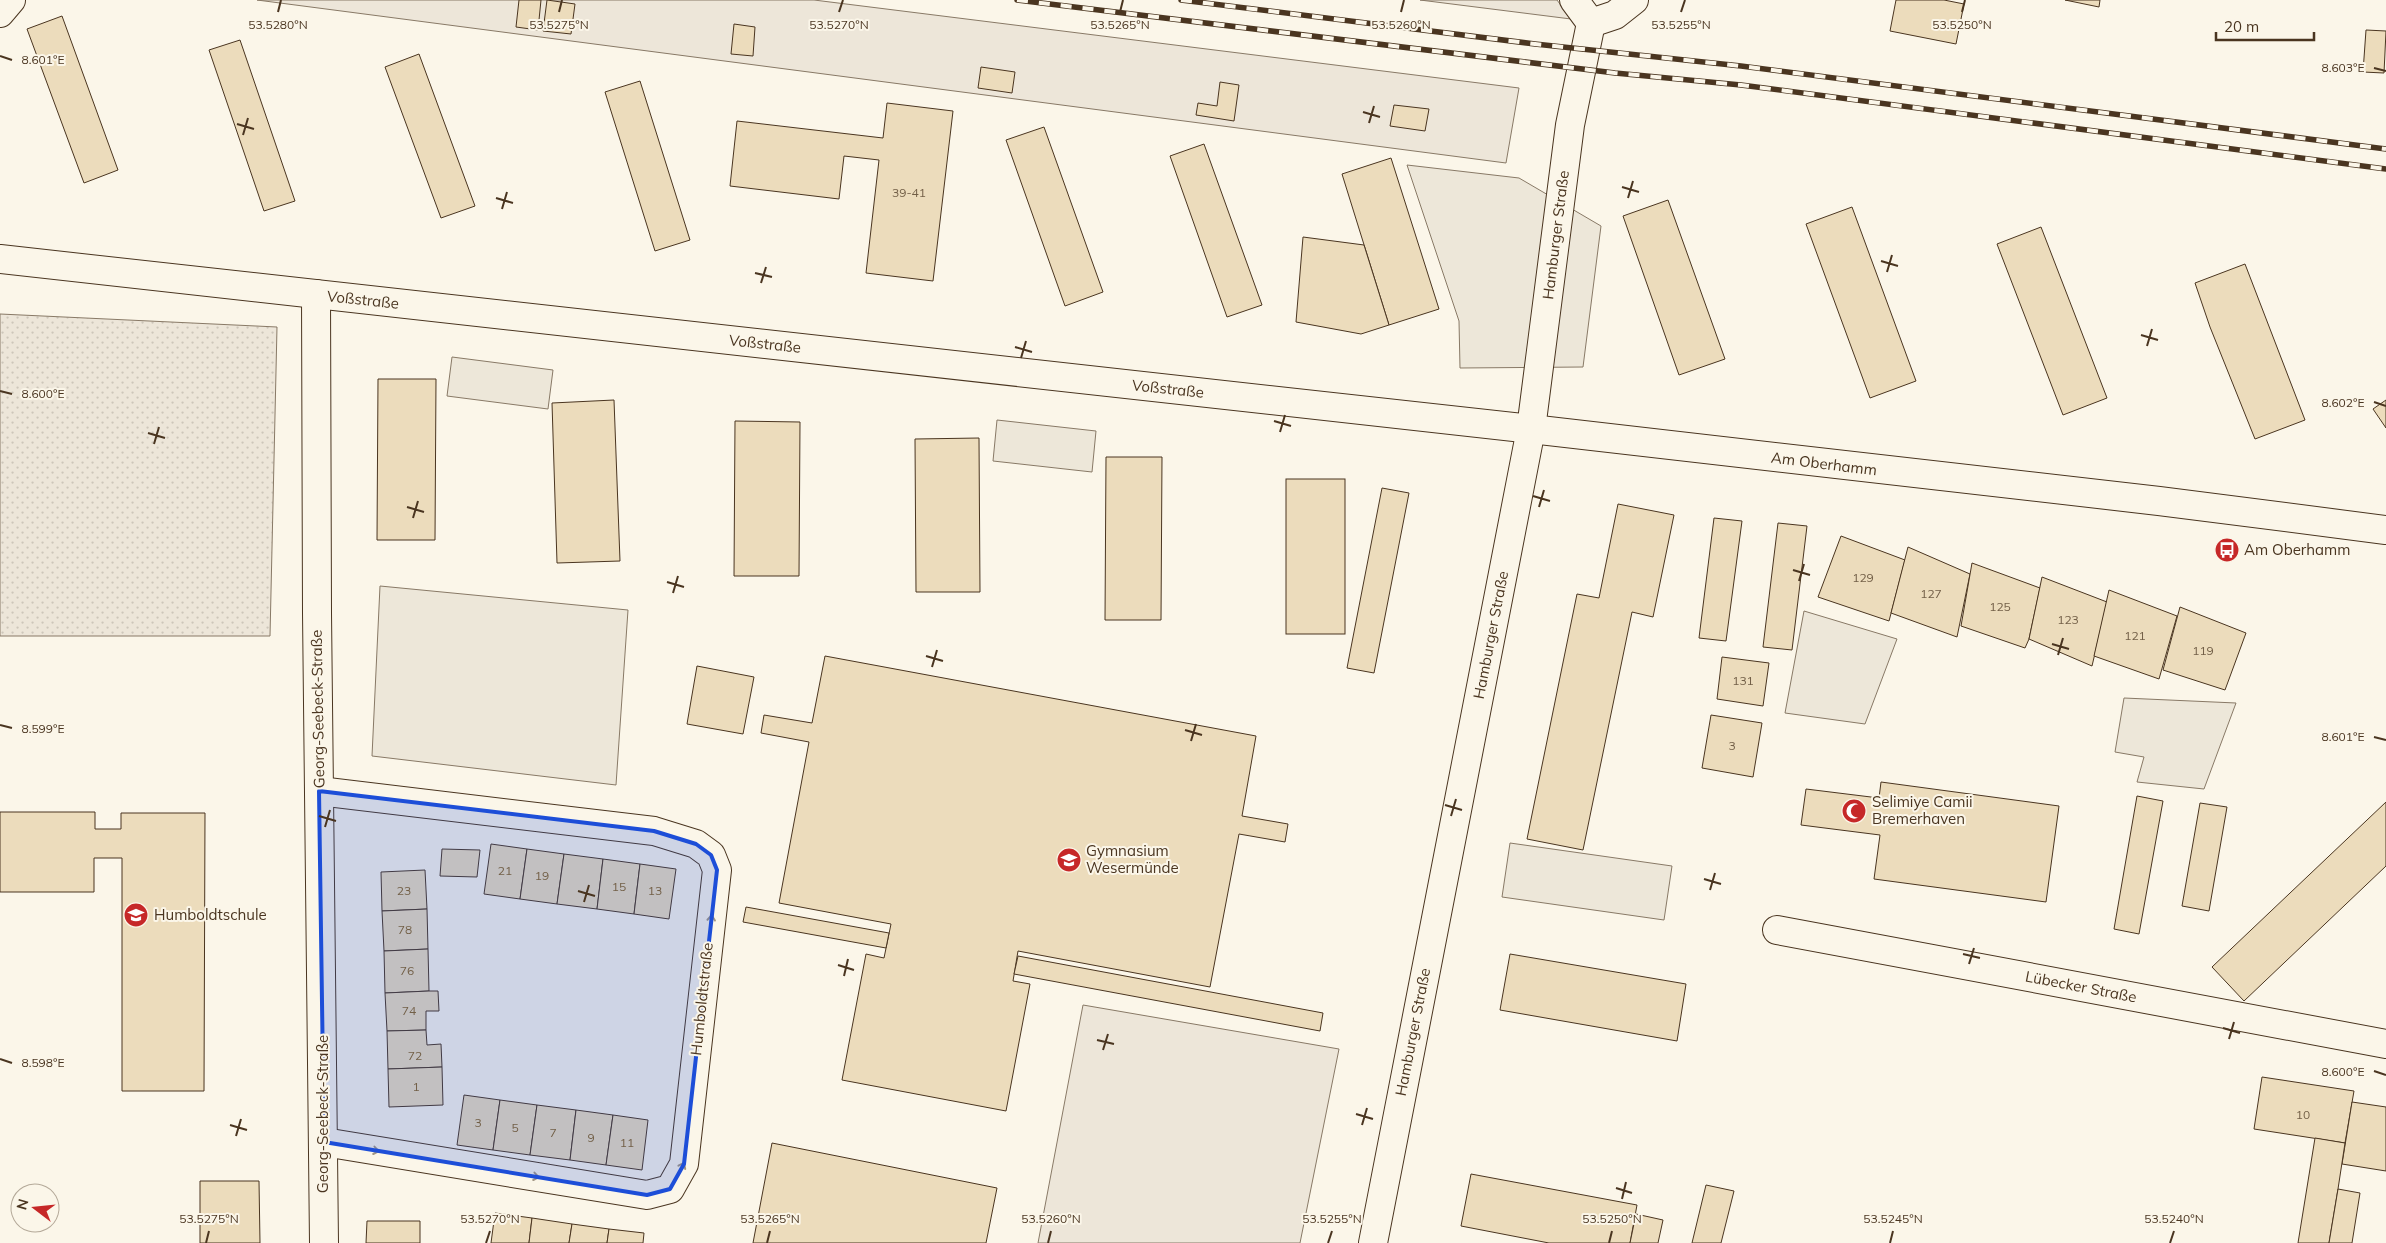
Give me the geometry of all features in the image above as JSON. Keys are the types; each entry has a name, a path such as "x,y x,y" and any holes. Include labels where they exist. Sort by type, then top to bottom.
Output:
{"street":[{"path":"0,12 11,0"},
{"path":"1575,1 1591,23 1615,15 1634,0"},
{"name":"Hamburger Straße","path":"1373,1243 1531,429 1570,125 1591,23"},
{"name":"Voßstraße","path":"0,259 1531,429"},
{"name":"Georg-Seebeck-Straße","path":"316,294 324,1243"},
{"name":"Am Oberhamm","path":"1531,429 2168,502 2386,530"},
{"name":"Humboldtstraße","path":"319,791 654,831 696,844 711,855 717,870 684,1164 670,1189 647,1195 324,1142"},
{"name":"Lübecker Straße","path":"1777,930 2386,1044"}],"highlighted area":[{"path":"319,791 654,831 696,844 711,855 717,870 684,1164 670,1189 647,1195 324,1142"}],"shaded area":[{"path":"257,0 814,0 1519,88 1506,163"},
{"path":"1420,0 1557,0 1571,19"},
{"path":"1407,165 1519,178 1601,226 1583,367 1460,368 1459,321"},
{"path":"0,314 277,327 270,636 0,636"},
{"path":"452,357 553,370 548,409 447,396"},
{"path":"997,420 1096,431 1092,472 993,461"},
{"path":"380,586 628,610 616,785 372,756"},
{"path":"1804,611 1897,639 1865,724 1785,713"},
{"path":"2124,698 2236,703 2204,789 2137,782 2144,757 2115,752"},
{"path":"1510,843 1672,866 1664,920 1502,897"},
{"path":"1083,1005 1339,1049 1300,1243 1038,1243"}],"building":[{"path":"519,0 541,0 538,30 516,27"},
{"path":"547,0 575,4 571,34 543,31"},
{"path":"1896,0 1944,0 1964,4 1956,44 1890,31"},
{"path":"2065,0 2100,0 2099,7"},
{"path":"62,16 118,170 84,183 27,29"},
{"path":"734,24 755,27 753,56 731,54"},
{"path":"2366,30 2386,31 2384,73 2363,72"},
{"path":"240,40 295,201 264,211 209,50"},
{"path":"419,54 475,206 441,218 385,67"},
{"path":"981,67 1015,72 1012,93 978,88"},
{"path":"640,81 690,240 655,251 605,92"},
{"path":"1220,82 1239,85 1234,121 1196,115 1198,103 1217,106"},
{"path":"887,103 953,111 933,281 866,273 879,160 844,156 839,199 730,186 737,121 883,138"},
{"path":"1394,105 1429,109 1425,131 1390,126"},
{"path":"1044,127 1103,292 1065,306 1006,140"},
{"path":"1204,144 1262,305 1227,317 1170,156"},
{"path":"1391,158 1439,309 1389,325 1342,174"},
{"path":"1668,200 1725,359 1679,375 1623,216"},
{"path":"1852,207 1916,381 1870,398 1806,224"},
{"path":"2041,227 2107,398 2063,415 1997,244"},
{"path":"1303,237 1364,245 1389,325 1361,334 1296,322"},
{"path":"2245,264 2305,420 2255,439 2210,327 2195,283"},
{"path":"378,379 436,379 435,540 377,540"},
{"path":"614,400 620,561 557,563 552,403"},
{"path":"2386,400 2386,428 2373,409"},
{"path":"735,421 800,422 799,576 734,576"},
{"path":"979,438 980,592 916,592 915,439"},
{"path":"1106,457 1162,457 1161,620 1105,620"},
{"path":"1286,479 1345,479 1345,634 1286,634"},
{"path":"1382,488 1409,493 1374,673 1347,668"},
{"path":"1618,504 1674,515 1653,617 1632,612 1583,850 1527,839 1577,594 1599,598"},
{"path":"1714,518 1742,521 1726,641 1699,638"},
{"path":"1778,523 1807,526 1792,650 1763,647"},
{"path":"1841,536 1905,560 1889,621 1818,597"},
{"path":"1908,547 1970,574 1957,637 1891,613"},
{"path":"1972,563 2040,588 2029,639 2025,648 1961,626"},
{"path":"2042,577 2107,602 2092,666 2029,639"},
{"path":"2109,590 2177,616 2159,679 2094,656"},
{"path":"2180,607 2246,633 2225,690 2163,670"},
{"path":"825,656 1256,736 1242,816 1288,824 1285,842 1239,834 1210,987 1018,951 1013,981 1030,984 1006,1111 842,1080 866,954 884,958 891,924 779,903 809,742 761,733 764,715 812,723"},
{"path":"1722,657 1769,663 1763,706 1717,699"},
{"path":"697,666 754,677 743,734 687,724"},
{"path":"1711,715 1762,723 1753,777 1702,768"},
{"path":"1881,782 2059,806 2046,902 1874,879 1880,835 1801,825 1806,789 1879,798"},
{"path":"2137,796 2163,801 2139,934 2114,929"},
{"path":"2386,802 2386,866 2244,1001 2212,967"},
{"path":"2200,803 2227,807 2209,911 2182,906"},
{"path":"0,812 95,812 95,829 121,829 121,813 205,813 204,1091 122,1091 122,858 94,858 94,892 0,892"},
{"path":"491,844 527,849 520,899 484,894"},
{"path":"442,849 480,850 477,877 440,876"},
{"path":"527,849 564,854 557,904 520,899"},
{"path":"564,854 603,859 597,909 557,904"},
{"path":"603,859 640,864 634,914 597,909"},
{"path":"640,864 676,869 669,919 634,914"},
{"path":"425,870 427,909 382,911 381,872"},
{"path":"746,907 889,933 886,948 743,922"},
{"path":"427,909 428,949 384,951 382,911"},
{"path":"428,949 429,991 385,993 384,951"},
{"path":"1510,954 1686,984 1677,1041 1500,1010"},
{"path":"1018,956 1323,1013 1320,1031 1014,974"},
{"path":"438,991 439,1011 426,1011 426,1030 387,1031 385,993"},
{"path":"426,1030 427,1045 441,1044 442,1067 388,1069 387,1031"},
{"path":"442,1067 443,1105 389,1107 388,1069"},
{"path":"2262,1077 2354,1091 2345,1143 2254,1129"},
{"path":"464,1095 500,1100 493,1150 457,1145"},
{"path":"500,1100 537,1105 530,1155 493,1150"},
{"path":"2352,1102 2386,1107 2386,1171 2342,1164"},
{"path":"537,1105 576,1110 570,1160 530,1155"},
{"path":"576,1110 613,1115 606,1165 570,1160"},
{"path":"613,1115 648,1120 642,1170 606,1165"},
{"path":"2315,1138 2345,1143 2338,1189 2329,1243 2298,1243"},
{"path":"772,1143 997,1188 986,1243 753,1243"},
{"path":"1471,1174 1637,1205 1630,1243 1549,1243 1461,1226"},
{"path":"200,1181 259,1181 260,1243 200,1243"},
{"path":"1706,1185 1734,1191 1721,1243 1692,1243"},
{"path":"2338,1189 2360,1193 2352,1243 2329,1243"},
{"path":"495,1213 532,1218 529,1243 491,1243"},
{"path":"1636,1214 1663,1220 1658,1243 1630,1243"},
{"path":"532,1218 572,1224 569,1243 529,1243"},
{"path":"367,1221 420,1221 420,1243 366,1243"},
{"path":"572,1224 609,1229 607,1243 569,1243"},
{"path":"609,1229 644,1233 643,1243 607,1243"}],"railway":[{"path":"1017,0 1615,73 1741,85 2386,169"},
{"path":"1181,0 1535,44 1741,66 2386,149"}],"place":[{"name":"Am Oberhamm","path":"2227,550"},
{"name":"Selimiye Camii Bremerhaven","path":"1854,811"},
{"name":"Gymnasium Wesermünde","path":"1069,860"},
{"name":"Humboldtschule","path":"136,915"}]}
